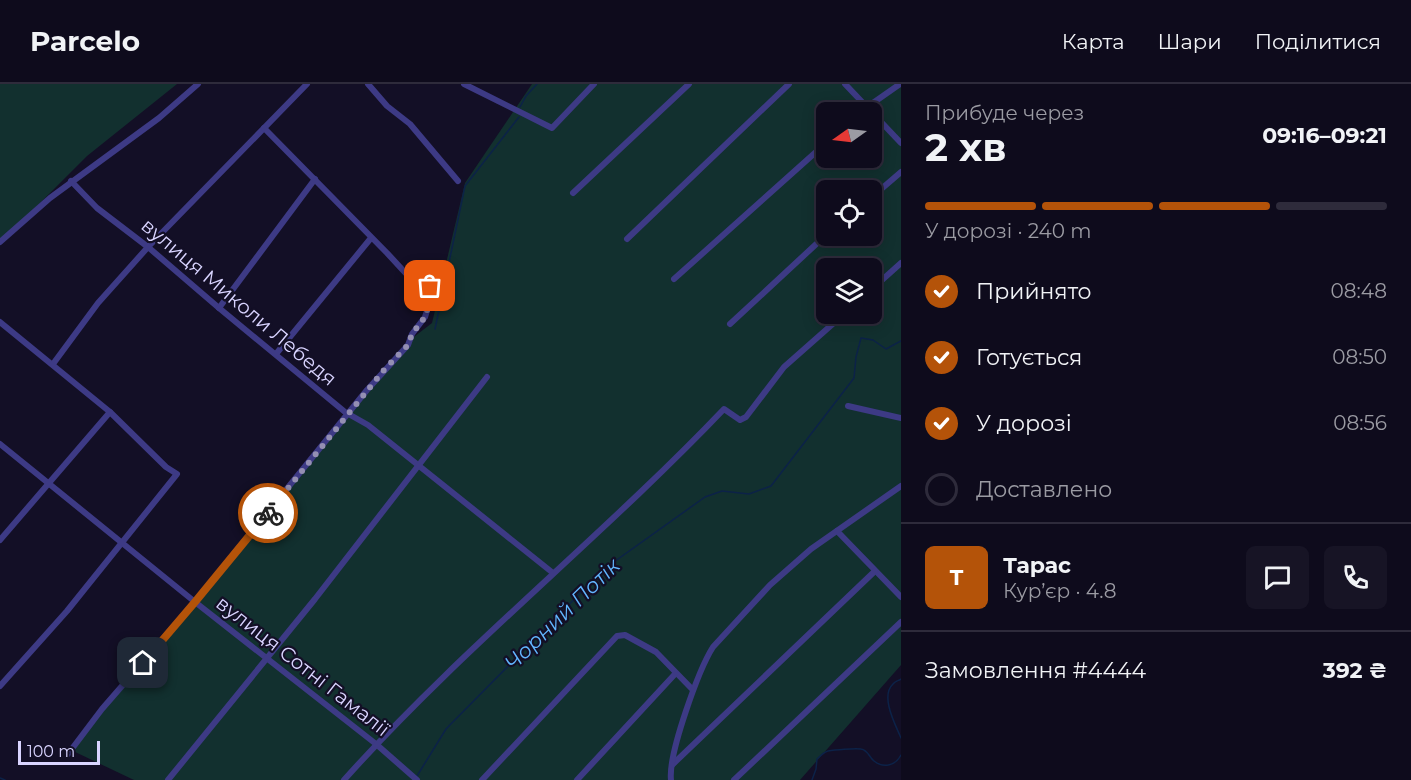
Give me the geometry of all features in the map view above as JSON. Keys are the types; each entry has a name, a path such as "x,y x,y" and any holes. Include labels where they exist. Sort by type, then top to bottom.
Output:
{"street":[{"path":"0,242 71,181 159,118 198,84"},
{"path":"53,364 98,303 148,247 307,84"},
{"path":"368,84 387,106 410,124 458,182"},
{"path":"464,84 474,86 552,128 594,84"},
{"path":"573,193 688,84"},
{"path":"627,239 789,84"},
{"path":"845,84 864,102"},
{"path":"874,102 900,84"},
{"path":"882,122 901,143"},
{"path":"68,754 102,709 195,602 384,370 408,345 412,334 425,317 432,294 427,282 411,279 403,272 264,128"},
{"path":"674,279 816,152"},
{"path":"882,188 901,172"},
{"path":"219,308 315,180"},
{"name":"вулиця Миколи Лебедя","path":"71,181 98,208 348,414 368,424 553,573"},
{"path":"276,354 371,238"},
{"path":"730,324 816,244"},
{"path":"882,280 901,263"},
{"path":"0,322 110,412 166,467 177,474 67,610 0,686"},
{"path":"344,780 376,744 520,603 685,450 724,409 740,420 746,417 784,367 833,324"},
{"path":"168,780 267,659 487,377"},
{"path":"848,406 901,418"},
{"path":"0,540 110,412"},
{"name":"вулиця Сотні Гамалії","path":"0,444 195,602 376,744 414,778"},
{"path":"671,780 671,765 693,690 706,658 716,643 792,565 901,486"},
{"path":"837,531 901,597"},
{"path":"671,765 875,571"},
{"path":"734,780 901,622"},
{"path":"482,780 617,636 625,635 656,652 693,690"},
{"path":"577,780 675,674"}],"green space":[{"path":"0,84 177,84 87,156 0,243"},
{"path":"532,84 901,84 901,665 800,780 134,780 71,750 406,343 432,323 465,183"}],"waterway":[{"path":"520,107 537,84"},
{"path":"435,329 465,186 519,117"},
{"name":"Чорний Потік","path":"417,776 446,729 604,569 705,497 722,491 749,494 771,486 854,378 861,338 873,340 886,349 901,341"},
{"path":"901,679 889,689 888,696 892,718 901,738"},
{"path":"812,780 817,759 828,751 861,749 882,765 893,763 901,755"},
{"name":"Чорний Потік","path":"0,778 5,780"}],"way so far":[{"path":"268,513 384,370 408,345 415,328 425,317 432,294 430,286"}],"route":[{"path":"143,663 268,513"}]}
